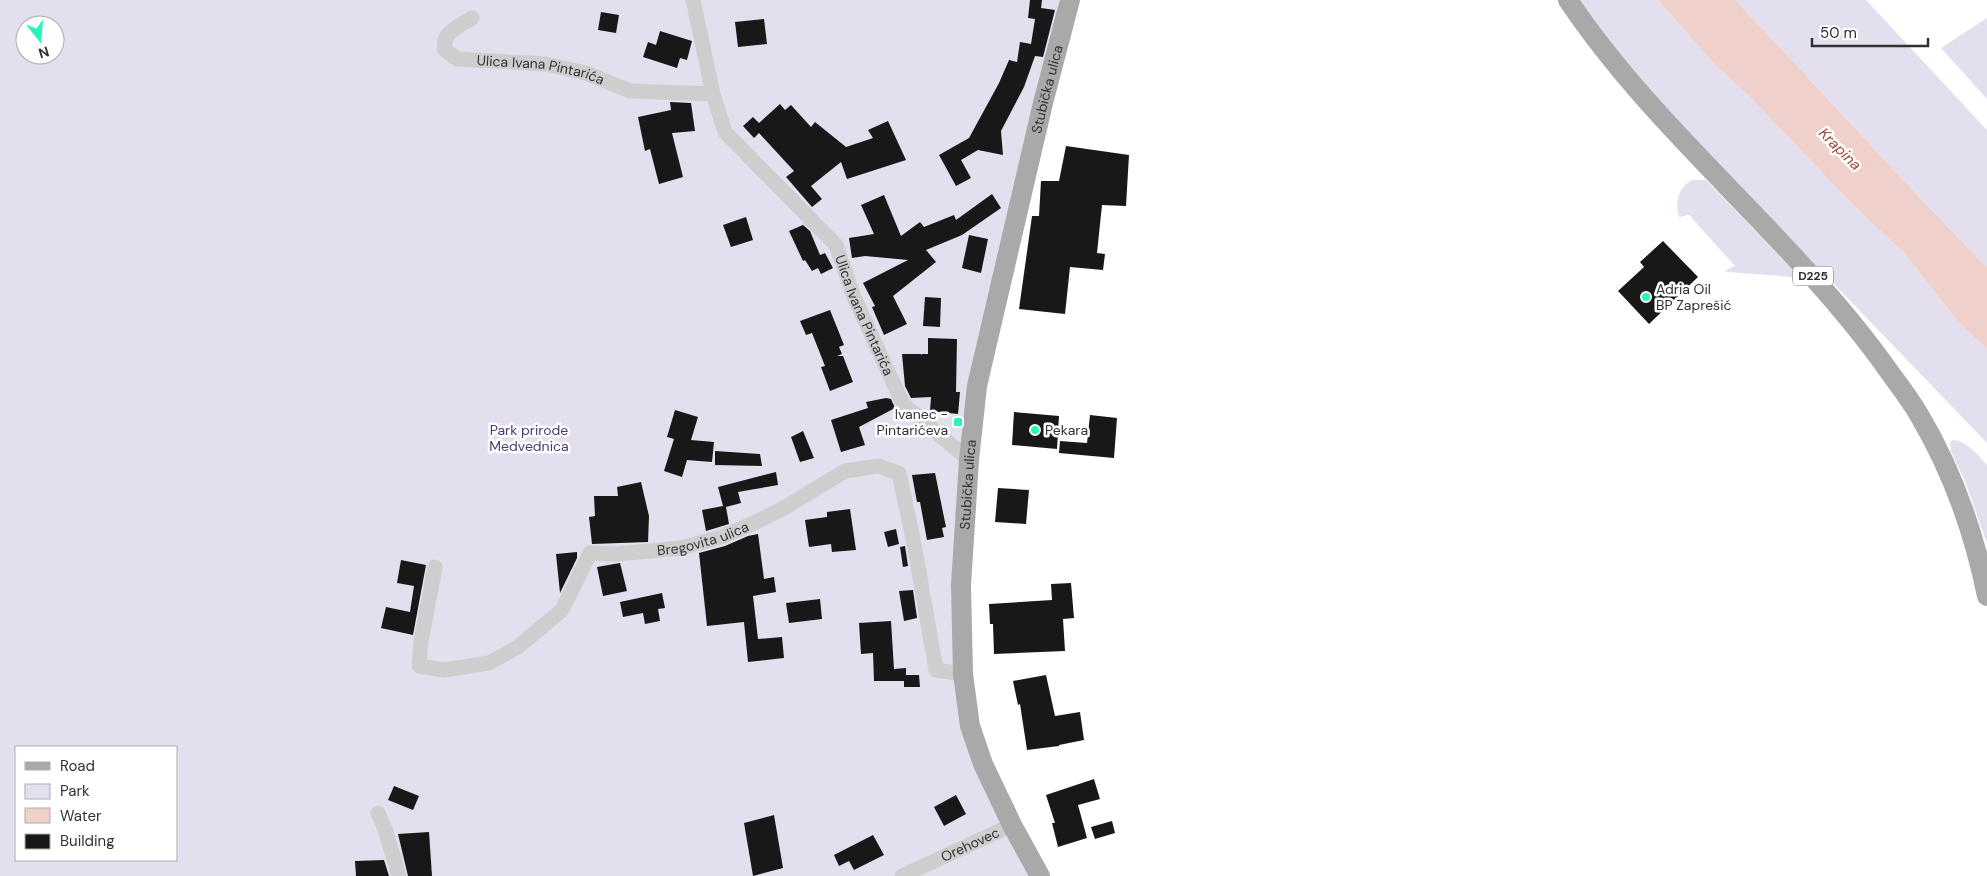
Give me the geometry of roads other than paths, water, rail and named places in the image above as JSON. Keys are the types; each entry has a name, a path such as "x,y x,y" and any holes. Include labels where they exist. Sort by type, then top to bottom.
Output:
{"main road":[{"name":"Stubička ulica","path":"1040,876 1012,825 983,764 970,726 963,674 961,585 969,460 977,386 1043,103 1070,0"},
{"name":"D225","path":"1568,0 1597,42 1662,119 1812,275 1863,336 1918,413 1959,494 1980,560 1987,596"}],"street":[{"name":"Ulica Ivana Pintarića","path":"693,0 713,94 725,132 836,245 854,297 903,404 969,460"},
{"name":"Ulica Ivana Pintarića","path":"472,18 447,34 443,42 445,50 457,58 545,64 586,73 630,91 713,94"},
{"name":"Bregovita ulica","path":"435,566 421,641 419,666 444,670 489,663 518,647 562,610 590,553 618,554 681,548 721,537 784,508 845,472 878,466 899,473 916,549 936,670 963,674"},
{"path":"378,813 385,829 399,876"},
{"name":"Orehovec","path":"902,876 1012,825"}],"water":[{"name":"Krapina","path":"1658,0 1735,0 1987,267 1987,349 1958,322 1906,255 1854,206 1750,97 1715,65"}],"place":[{"name":"Adria Oil BP Zaprešić","path":"1646,297"},
{"name":"Ivanec - Pintarićeva","path":"958,422"},
{"name":"Pekara","path":"1035,430"}],"park label":[{"name":"Park prirode Medvednica","path":"529,438"}]}
